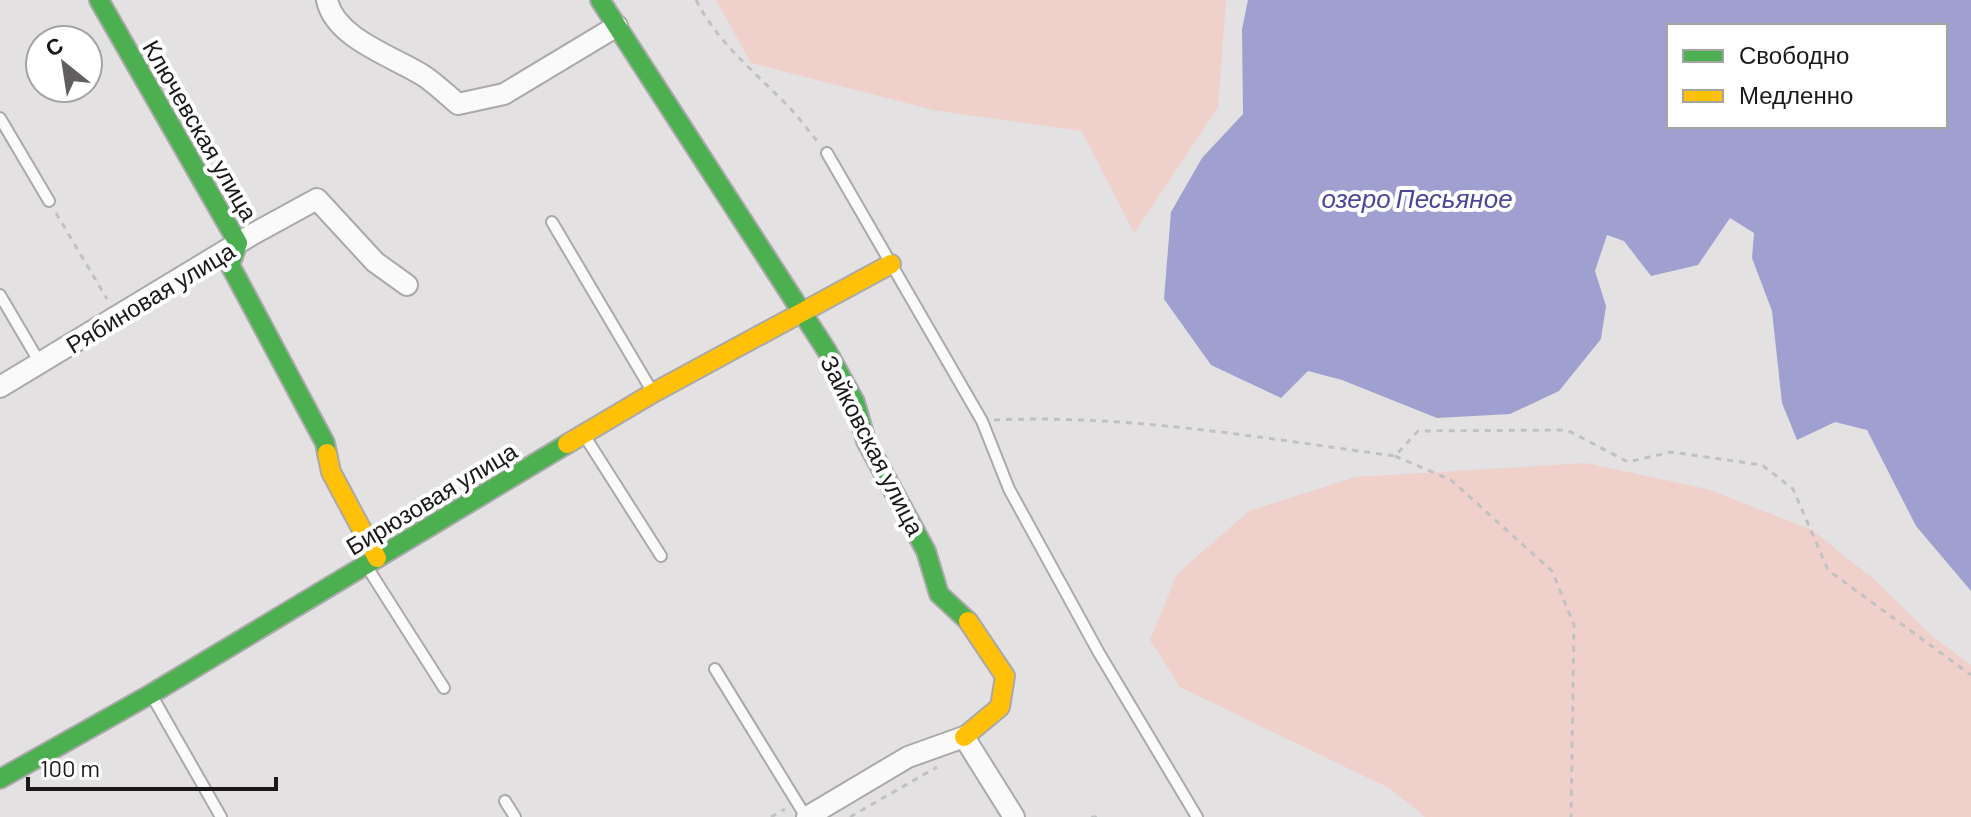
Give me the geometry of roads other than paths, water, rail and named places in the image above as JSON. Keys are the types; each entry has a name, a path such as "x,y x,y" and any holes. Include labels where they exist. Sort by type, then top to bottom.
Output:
{"street":[{"name":"Ключевская улица","path":"99,0 238,243"},
{"path":"327,0 330,11 370,49 423,76 458,104 504,94 617,26"},
{"name":"Зайковская улица","path":"600,0 800,314 827,351 855,402 866,441 926,551 939,594 968,621 1005,676 1000,707 964,737"},
{"name":"Рябиновая улица","path":"0,387 238,243 317,199 375,262 407,285"},
{"path":"238,243 230,265 325,443 331,472 372,562"},
{"name":"Бирюзовая улица","path":"0,779 151,694 653,393 891,264"},
{"path":"807,817 908,757 964,737 1014,817"}],"lane":[{"path":"0,118 49,201"},
{"path":"827,153 982,421 1009,489 1099,653 1197,817"},
{"path":"552,222 653,393"},
{"path":"0,295 40,363"},
{"path":"583,434 661,556"},
{"path":"372,562 444,688"},
{"path":"715,669 807,817"},
{"path":"151,694 221,817"},
{"path":"505,801 515,817"}],"water":[{"name":"озеро Песьяное","path":"1248,0 1971,0 1971,591 1916,526 1867,430 1835,422 1797,440 1782,403 1772,311 1752,258 1754,233 1730,218 1698,265 1651,276 1624,241 1607,235 1595,271 1606,306 1601,339 1559,391 1510,414 1437,418 1342,380 1308,371 1281,398 1211,365 1164,299 1171,212 1202,158 1243,114 1242,29"}]}
